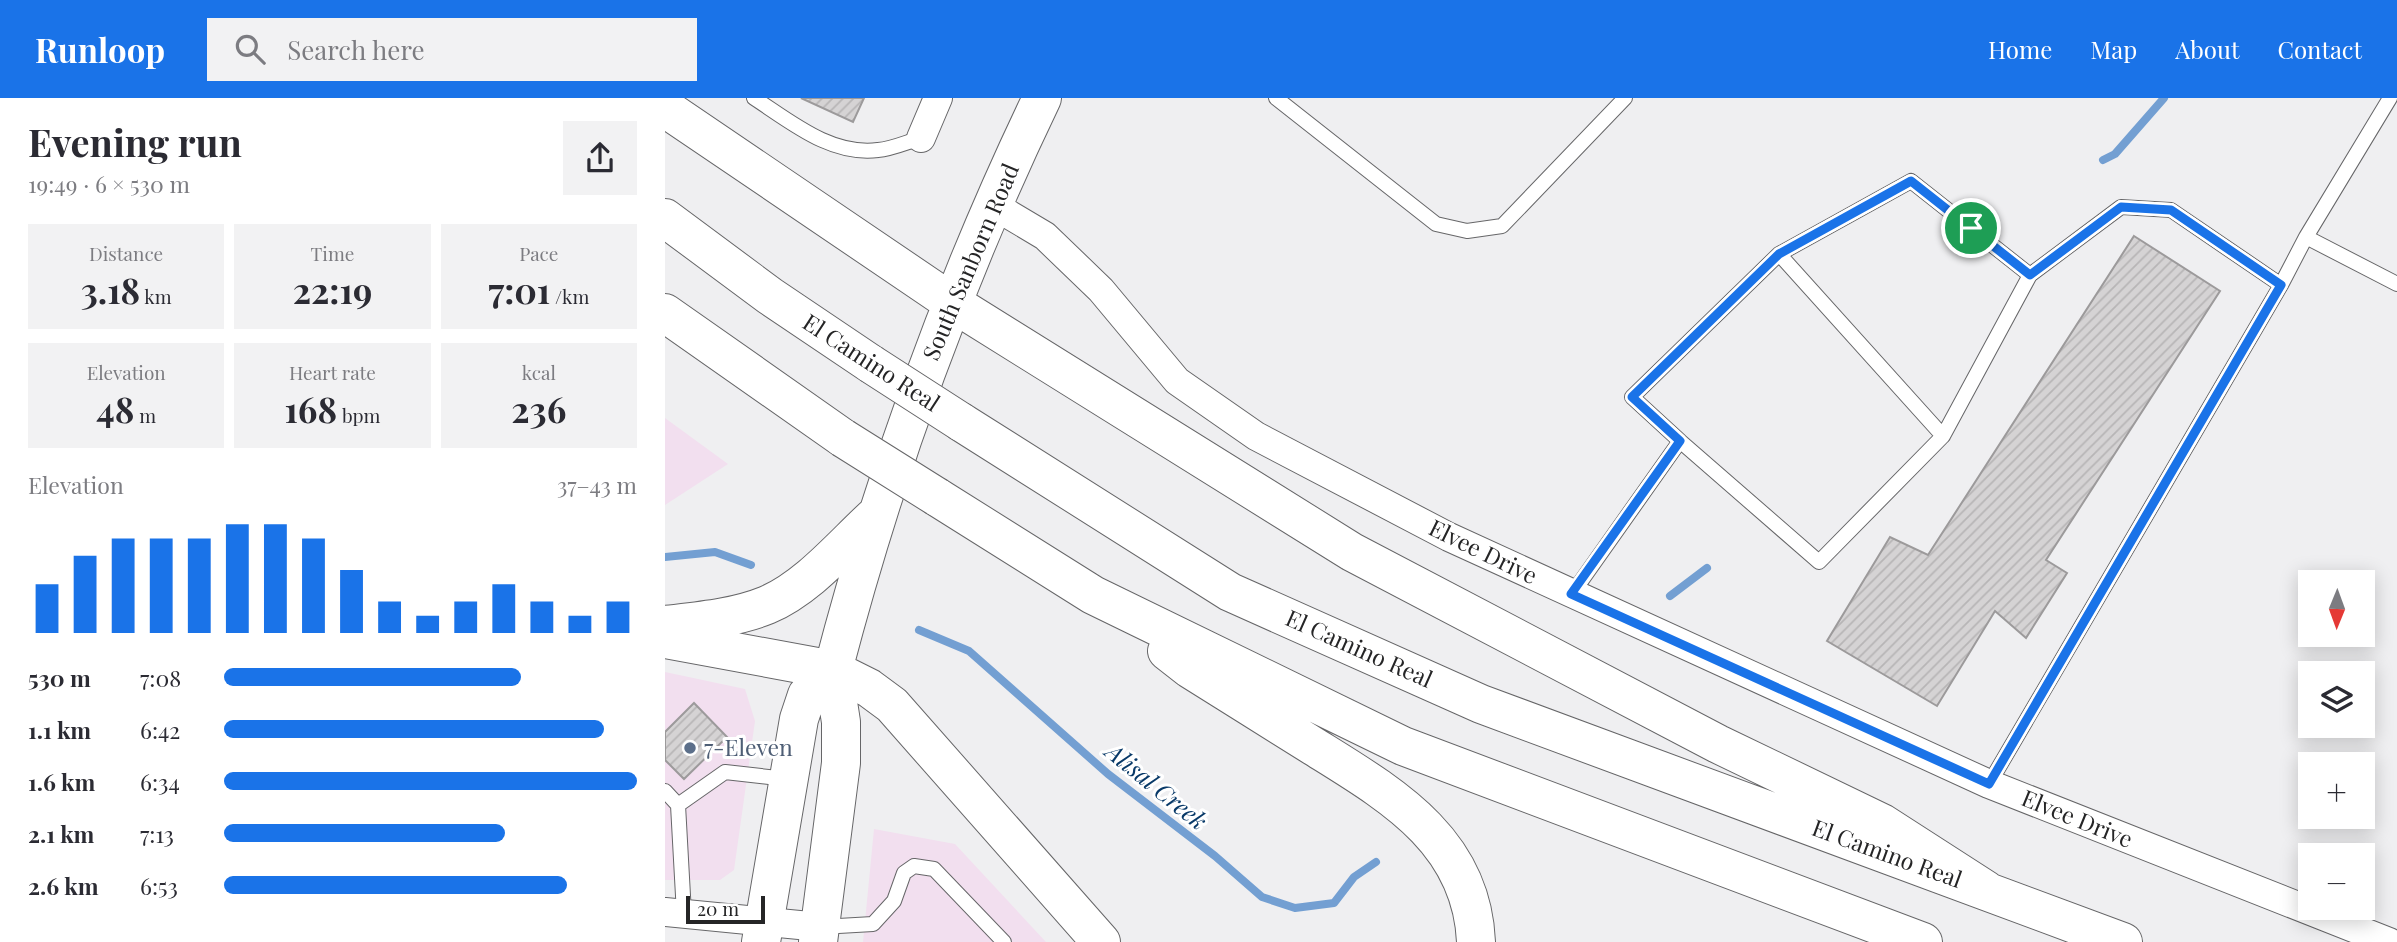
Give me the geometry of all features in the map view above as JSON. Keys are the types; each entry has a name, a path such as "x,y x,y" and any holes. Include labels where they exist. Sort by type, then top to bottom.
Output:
{"main road":[{"name":"South Sanborn Road","path":"819,934 841,763 841,722 833,670 876,515 951,302 1042,98"},
{"path":"665,108 951,302 1352,552 1718,744 1882,823 1986,890"},
{"name":"El Camino Real","path":"665,218 770,296 871,364 1230,592 1481,704 2123,942"},
{"path":"665,313 843,438 1093,595 1190,669 1372,783 1436,838 1461,876 1469,896 1476,942"},
{"path":"665,625 712,619 767,604 793,590 876,515"},
{"path":"1093,595 1403,746 1923,942"},
{"path":"665,639 833,670 869,688 892,705 1101,942"},
{"path":"762,932 807,695 833,670"}],"street":[{"path":"921,138 938,98"},
{"name":"Elvee Drive","path":"993,205 1045,236 1101,290 1177,381 1256,436 1449,537 1989,784 2389,942"},
{"path":"674,913 762,932 819,934"}],"lane":[{"path":"754,98 819,139 836,146 878,150 921,138"},
{"path":"1276,98 1436,225 1467,231 1502,226 1625,98"},
{"path":"1989,784 2281,285 2305,237 2390,98"},
{"path":"2030,275 1911,181 1779,254 1632,397 1819,562 1944,436 2030,275 2121,207 2171,210 2281,285"},
{"path":"2305,237 2397,284"},
{"path":"1779,254 1944,436"},
{"path":"1571,594 1680,441"},
{"path":"678,805 725,772 789,779"},
{"path":"665,791 678,805 674,913"},
{"path":"819,934 873,924 894,901 904,873 914,866 934,869 1005,942"}],"shaded area":[{"path":"665,418 728,464 665,505"},
{"path":"665,672 745,689 755,721 734,870 720,880 665,880"},
{"path":"874,829 955,844 1046,942 863,942"}],"building":[{"path":"801,98 864,98 853,122"},
{"path":"2134,236 2220,291 2046,560 2067,573 2026,638 1995,611 1937,706 1827,641 1890,537 1928,555"},
{"name":"7-Eleven","path":"694,703 727,737 684,779 665,760 665,732"}],"waterway":[{"name":"Alisal Creek","path":"2103,160 2115,154 2164,98"},
{"name":"Alisal Creek","path":"665,557 715,552 751,565"},
{"name":"Alisal Creek","path":"1670,596 1707,568"},
{"name":"Alisal Creek","path":"919,630 969,651 1108,774 1215,856 1262,897 1295,908 1334,903 1354,877 1376,862"}],"place":[{"name":"7-Eleven","path":"690,748"}],"route":[{"path":"1911,181 1971,228 2030,275 2121,207 2171,210 2281,285 1989,784 1571,594 1680,441 1632,397 1779,254 1911,181"}]}
